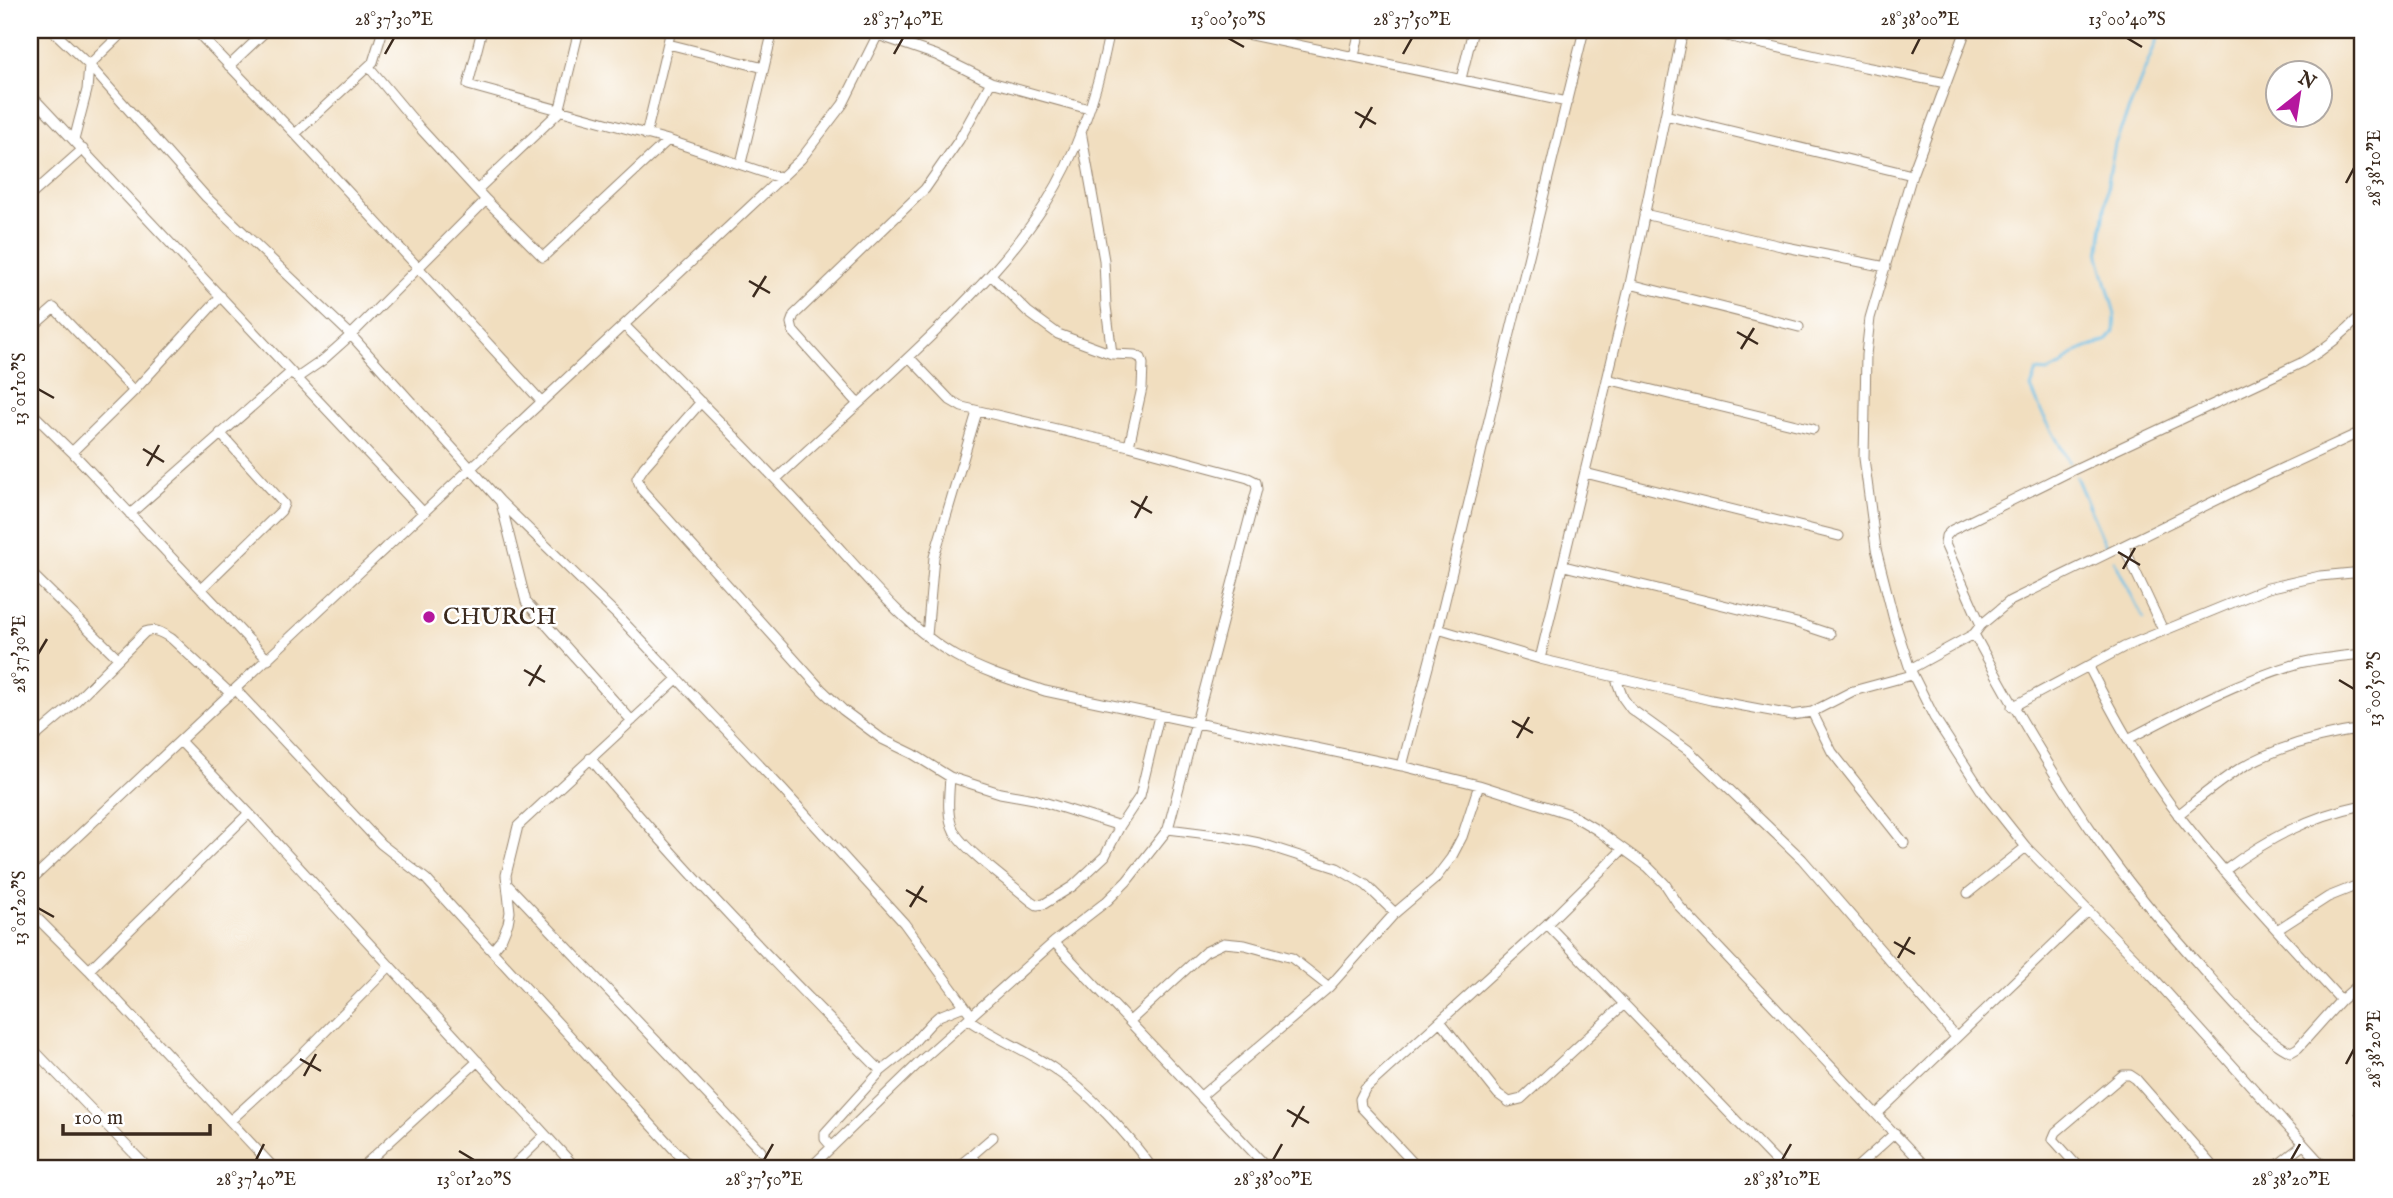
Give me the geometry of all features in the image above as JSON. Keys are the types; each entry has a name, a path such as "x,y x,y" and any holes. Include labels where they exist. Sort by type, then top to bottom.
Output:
{"street":[{"path":"52,30 89,65 206,197 351,335 500,501 616,614 881,897 904,923 970,1018 1054,1069 1125,1135 1152,1168"},
{"path":"74,140 89,65 125,30"},
{"path":"195,30 295,134 542,402"},
{"path":"229,66 267,30"},
{"path":"295,134 369,67 379,47 383,30"},
{"path":"482,30 468,85 668,140 780,178"},
{"path":"477,190 559,112 579,30"},
{"path":"646,135 671,30"},
{"path":"741,163 773,30"},
{"path":"776,479 909,358 992,276 1047,201 1081,131 1098,82 1110,30"},
{"path":"1227,30 1567,102"},
{"path":"1354,56 1360,30"},
{"path":"1461,79 1473,30"},
{"path":"1402,766 1584,30"},
{"path":"1540,659 1630,284 1683,30"},
{"path":"1700,30 1946,83"},
{"path":"1966,30 1912,175 1870,318 1864,458 1876,549 1911,672 1952,748 1983,793 2026,847 2151,975 2325,1168"},
{"path":"30,881 801,159 843,103 879,32 936,55 991,82 1090,109"},
{"path":"668,44 764,68"},
{"path":"369,67 420,128 543,257 668,140"},
{"path":"858,404 793,331 791,323 794,315 925,190 959,140 991,82"},
{"path":"30,94 424,513"},
{"path":"1665,115 1912,175"},
{"path":"1081,131 1104,260 1112,354"},
{"path":"30,196 83,149"},
{"path":"130,514 220,433 294,375 323,360 486,200"},
{"path":"1644,214 1886,267"},
{"path":"992,276 1043,325 1058,334 1112,354 1135,355 1141,358 1142,388 1129,446"},
{"path":"1630,284 1799,327"},
{"path":"72,452 134,391 220,296"},
{"path":"30,329 54,308 134,391"},
{"path":"1981,625 1945,544 1946,536 1952,530 2301,363 2343,335 2363,313"},
{"path":"624,325 776,479 890,601 928,636 956,656 1002,677 1045,691 1402,766 1479,785 1570,814 1623,849 1665,884 1680,907 1927,1168"},
{"path":"810,1168 881,1097 1054,942 1107,901 1127,881 1168,830 1257,489 1255,482 1248,478 1129,446 977,412 956,404 909,358"},
{"path":"1607,379 1812,429"},
{"path":"701,402 637,478 642,489 803,670 843,710 882,739 950,777 1120,825"},
{"path":"30,411 268,660"},
{"path":"928,636 934,557 977,412"},
{"path":"1438,629 1616,679 1774,712 1792,715 1812,712 1853,691 1911,672 1974,635 1981,625 2010,601 2363,431"},
{"path":"201,589 281,511 284,503 220,433"},
{"path":"1585,473 1839,536"},
{"path":"500,501 526,602 632,721"},
{"path":"2123,547 2163,630"},
{"path":"1564,566 1797,623 1830,634"},
{"path":"30,572 118,658"},
{"path":"2012,707 2124,647 2268,588 2320,576 2363,572"},
{"path":"30,741 69,708 145,632 157,631 172,639 233,692 381,844 417,870 691,1168"},
{"path":"1974,635 2012,707 2099,842 2183,947 2252,1021 2291,1052 2363,981"},
{"path":"2128,739 2255,679 2301,663 2363,654"},
{"path":"2089,667 2128,739 2178,815 2224,871 2342,1000"},
{"path":"492,951 501,940 508,923 509,859 518,826 677,679"},
{"path":"1616,679 1623,698 1631,709 1688,750 1802,859 1956,1037"},
{"path":"1812,712 1832,752 1904,843"},
{"path":"30,715 39,733"},
{"path":"950,777 949,813 953,831 963,843 1037,905 1044,904 1073,886 1105,856 1120,825 1140,796 1160,716"},
{"path":"2178,815 2241,768 2292,745 2333,733 2363,729"},
{"path":"181,742 576,1168"},
{"path":"590,758 655,837 881,1071"},
{"path":"1200,1096 1329,986 1395,913 1435,878 1451,858 1462,837 1479,785"},
{"path":"2224,871 2254,849 2292,827 2317,817 2363,805"},
{"path":"89,970 249,813"},
{"path":"1168,830 1259,843 1338,867 1366,885 1395,913"},
{"path":"1968,894 2026,847"},
{"path":"1418,1168 1361,1107 1360,1099 1365,1089 1547,924 1623,849"},
{"path":"2277,930 2328,897 2363,883"},
{"path":"507,884 761,1151"},
{"path":"30,911 89,970 274,1168"},
{"path":"1877,1114 2088,911"},
{"path":"1547,924 1782,1168"},
{"path":"1054,942 1268,1168"},
{"path":"1130,1021 1205,952 1224,943 1245,945 1292,958 1329,986"},
{"path":"230,1121 298,1060 390,967"},
{"path":"1440,1021 1498,1094 1509,1102 1521,1099 1623,1004"},
{"path":"832,1147 825,1139 825,1133 881,1071 905,1052 939,1016 964,1006"},
{"path":"30,1046 148,1168"},
{"path":"361,1168 478,1061"},
{"path":"2079,1168 2056,1144 2053,1139 2056,1132 2123,1075 2130,1074 2214,1168"},
{"path":"2363,1107 2360,1112 2363,1116"},
{"path":"1856,1168 1895,1133"},
{"path":"511,1168 545,1135"},
{"path":"956,1168 993,1137"},
{"path":"2274,1168 2303,1145"},
{"path":"971,1156 982,1168"}],"waterway":[{"path":"2069,462 2031,388 2037,371 2047,372 2061,366 2074,353 2108,340 2114,331 2115,314 2099,256 2109,176 2115,144 2161,30"},
{"path":"2076,477 2106,546"},
{"path":"2114,560 2143,618"}],"place":[{"name":"CHURCH","path":"429,617"}]}
